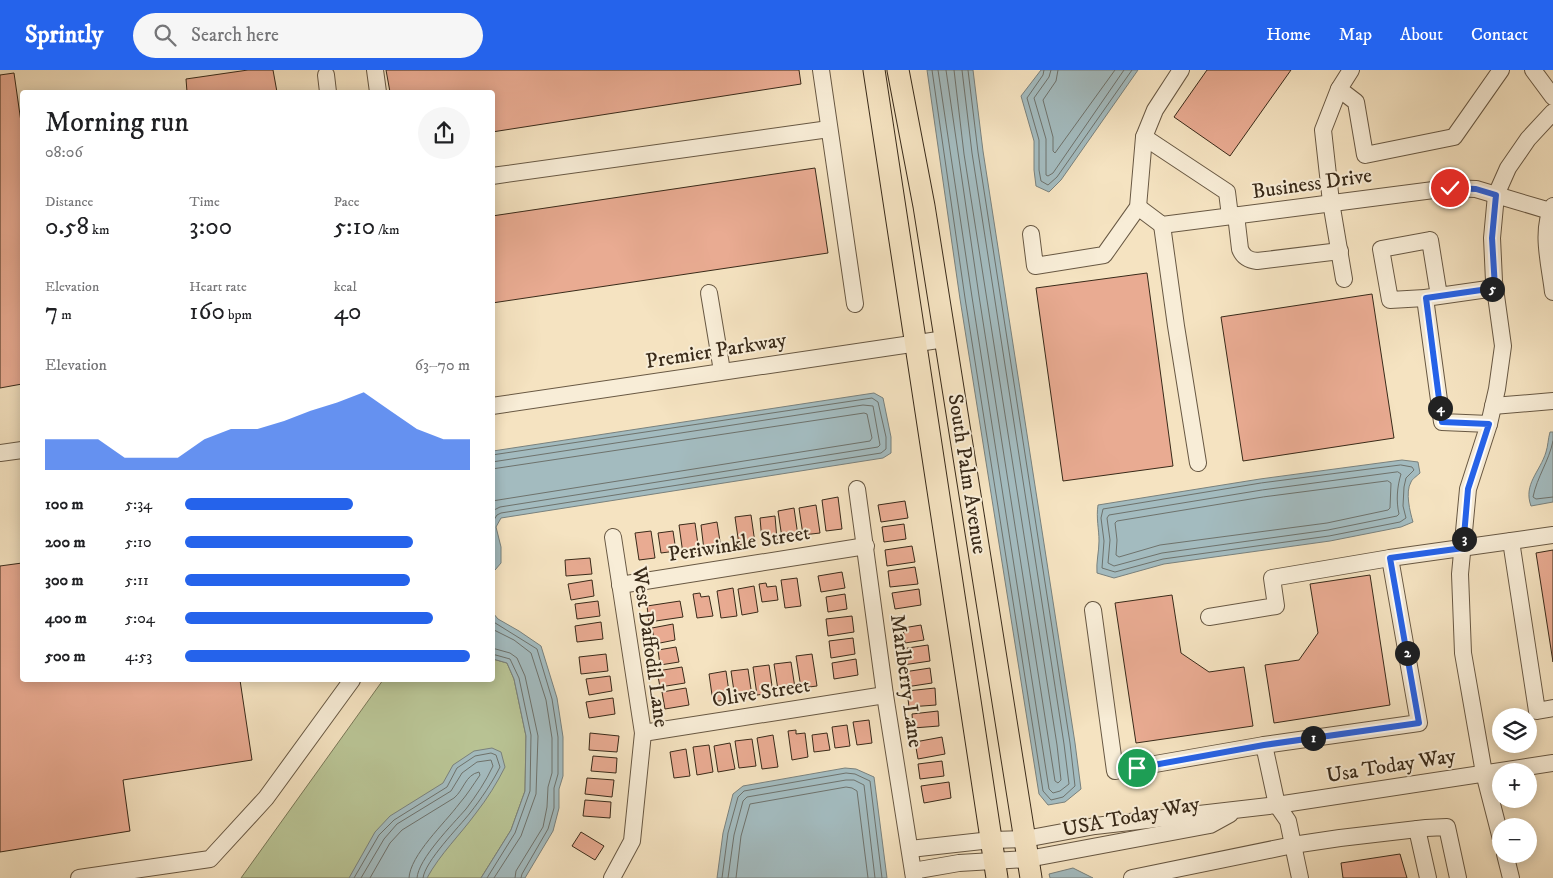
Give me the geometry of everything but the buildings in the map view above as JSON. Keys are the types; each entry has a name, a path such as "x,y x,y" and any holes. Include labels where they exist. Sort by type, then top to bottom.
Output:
{"main road":[{"name":"South Palm Avenue","path":"874,70 996,870"},
{"name":"South Palm Avenue","path":"898,70 924,206 1028,859"}],"street":[{"path":"375,70 378,90"},
{"path":"820,70 855,304"},
{"path":"1031,234 1035,266 1104,255 1138,207 1144,137 1155,110 1181,70"},
{"path":"1344,278 1331,202 1323,130 1338,89 1351,70"},
{"path":"1338,89 1356,102 1365,155 1454,138 1501,70"},
{"path":"1533,70 1553,97"},
{"path":"326,75 328,90"},
{"path":"1496,818 1484,773 1463,653 1460,574 1468,489 1489,424 1497,389 1503,346 1495,288 1492,238 1496,195 1508,168 1528,139 1553,112"},
{"path":"495,176 829,129"},
{"path":"1144,137 1227,192 1240,249 1242,254 1251,261 1340,251"},
{"name":"Business Drive","path":"1162,225 1450,188 1476,189 1552,208"},
{"path":"1138,207 1162,225 1198,463"},
{"path":"1552,208 1546,243 1553,292"},
{"path":"1489,424 1442,422 1432,297 1495,288"},
{"path":"709,293 722,371"},
{"name":"Premier Parkway","path":"495,406 945,338"},
{"path":"1493,406 1553,401"},
{"path":"0,453 20,450"},
{"name":"Marlberry Lane","path":"857,489 885,695 913,874"},
{"path":"1209,617 1276,606 1272,578 1390,558 1553,535"},
{"name":"West Daffodil Lane","path":"612,878 632,841 642,733 613,537"},
{"path":"1511,541 1538,711 1553,708"},
{"name":"Periwinkle Street","path":"620,585 866,546"},
{"path":"1093,610 1115,771 1264,745 1419,723 1390,558"},
{"path":"79,878 210,859 266,798 351,682"},
{"name":"Olive Street","path":"642,733 885,695"},
{"path":"1264,745 1277,805 1288,821 1300,878"},
{"name":"Usa Today Way","path":"1236,810 1553,763"},
{"name":"USA Today Way","path":"913,874 959,863 996,870 1028,859 1210,825 1236,810"},
{"path":"1132,878 1293,845 1447,827 1458,878"},
{"path":"1417,829 1428,878"},
{"name":"USA Today Way","path":"910,849 991,840 1028,859"},
{"path":"1508,863 1512,878"}],"green space":[{"path":"495,660 507,663 514,679 526,736 525,791 511,830 481,878 241,878 382,682 495,682"}],"water":[{"path":"927,70 973,70 983,151 1081,789 1065,802 1048,805 1039,794 960,299"},
{"path":"1041,70 1138,70 1061,180 1049,192 1036,186 1034,141 1021,96"},
{"path":"874,393 883,398 891,437 891,453 883,458 501,518 496,527 501,547 501,563 495,570 495,451"},
{"path":"1550,432 1553,432 1553,502 1531,506 1529,491 1533,478 1546,452"},
{"path":"1402,460 1418,462 1420,473 1412,481 1408,491 1413,522 1401,527 1330,541 1164,564 1114,578 1097,573 1099,541 1098,505 1260,479"},
{"path":"495,615 541,646 557,698 563,737 563,776 559,789 559,808 553,831 525,878 481,878 511,830 525,791 526,736 514,679 507,663 495,660"},
{"path":"492,748 501,752 505,767 484,802 427,878 349,878 375,832 390,816 443,783 453,765 474,751"},
{"path":"845,768 856,769 874,777 887,878 717,878 723,833 733,794 743,786"},
{"path":"1073,868 1093,878 1050,878 1049,874"}],"route":[{"path":"1137,768 1264,745 1419,723 1390,558 1463,548 1468,489 1489,424 1442,422 1426,298 1495,288 1492,238 1496,195 1476,189 1450,188"}]}
